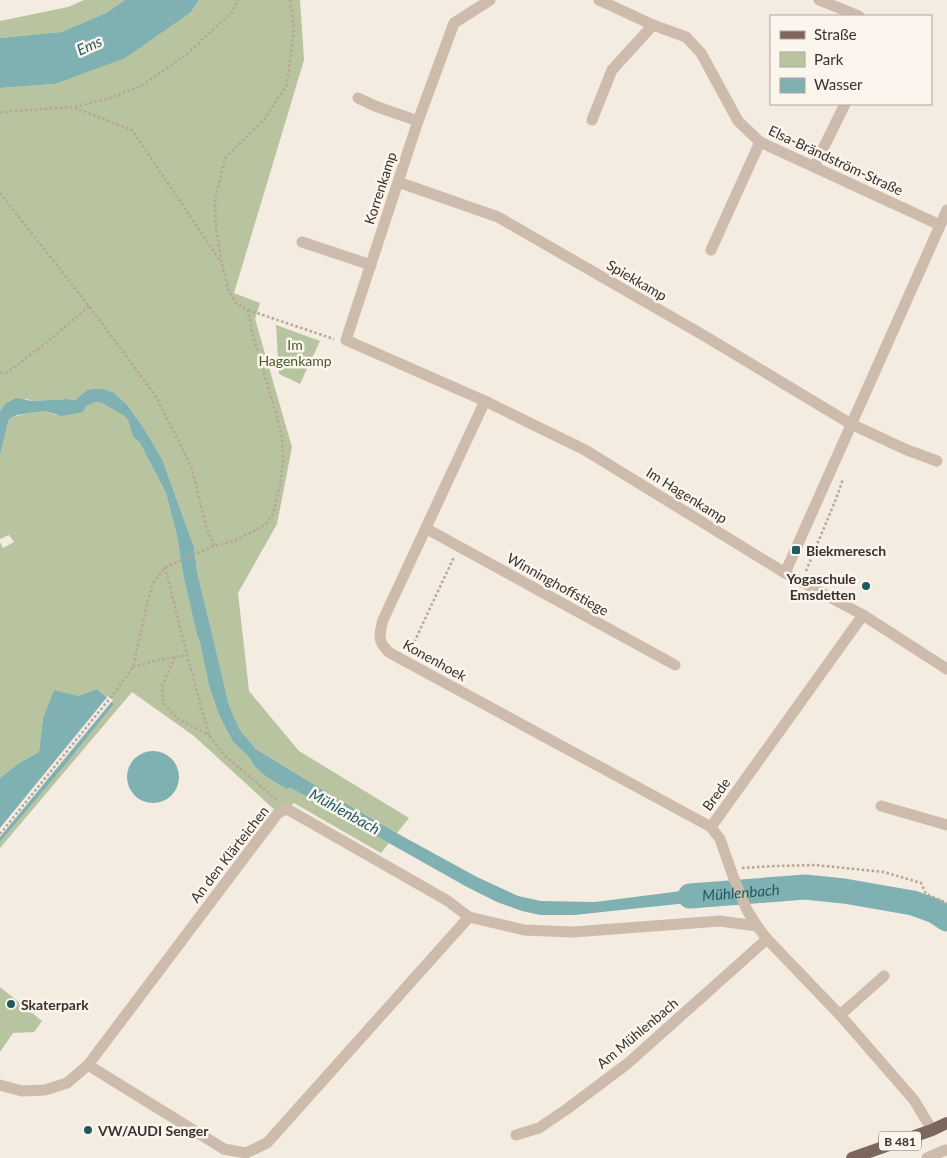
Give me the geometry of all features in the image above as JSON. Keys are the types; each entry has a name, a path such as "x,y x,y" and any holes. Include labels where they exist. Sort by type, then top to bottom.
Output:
{"main road":[{"name":"B 481","path":"852,1158 947,1123"}],"street":[{"name":"Korrenkamp","path":"346,340 418,121 454,23 490,0"},
{"name":"Elsa-Brändström-Straße","path":"599,0 652,25 686,37 701,53 738,121 760,142 940,225"},
{"path":"819,0 856,15"},
{"path":"592,120 612,70 652,25"},
{"path":"358,98 418,121"},
{"path":"814,167 845,105"},
{"path":"711,250 760,142"},
{"name":"Spiekkamp","path":"398,182 498,217 703,335 851,424 907,450 937,461"},
{"path":"785,573 947,210"},
{"path":"302,242 371,265"},
{"name":"Im Hagenkamp","path":"346,340 485,401 585,450 785,573 863,615 947,669"},
{"name":"Konenhoek","path":"485,401 383,620 379,634 382,646 390,653 710,828"},
{"name":"Winninghoffstiege","path":"427,529 675,665"},
{"name":"Brede","path":"863,615 710,828 720,839 747,910 757,926 840,1015 914,1100 932,1130"},
{"path":"881,806 947,825"},
{"name":"An den Klärteichen","path":"0,1085 22,1091 45,1090 67,1083 88,1066 278,812 287,809 448,901 469,917 524,930 583,931 720,921 757,926"},
{"path":"88,1066 224,1149 246,1153 267,1143 469,917"},
{"name":"Am Mühlenbach","path":"516,1135 539,1128 626,1064 768,939"},
{"path":"840,1015 884,976"},
{"path":"927,1158 947,1150"}],"path":[{"path":"0,113 73,107 110,98 141,86 187,54 232,12 238,0"},
{"path":"290,0 294,29 287,84 264,120 226,158 215,200 216,228 229,292 236,303 248,310 331,339 346,340"},
{"path":"73,107 132,130 222,264"},
{"path":"0,193 89,306 154,395 191,466 206,526 214,546"},
{"path":"0,373 8,372 46,343 89,306"},
{"path":"0,834 133,667 153,583 165,567 214,546 234,540 265,524 273,514 280,486 283,460 282,435 252,332 248,310"},
{"path":"405,661 459,546"},
{"path":"165,567 209,735 224,755 287,809"},
{"path":"133,667 187,655"},
{"path":"175,657 162,686 163,703 178,719 209,735"},
{"path":"732,873 775,866 815,865 884,872 921,883 926,894 947,903"}],"green space":[{"path":"84,0 125,0 106,13 61,32 0,38 0,21 68,7"},
{"path":"199,0 300,0 304,60 234,293 260,303 255,319 292,447 277,524 238,593 249,691 299,751 409,818 397,833 256,749 240,730 229,705 197,571 194,547 162,459 128,406 103,389 87,390 75,400 32,401 27,399 5,404 0,411 0,88 55,84 191,12"},
{"name":"Im Hagenkamp","path":"276,325 320,341 300,384 279,374"},
{"path":"95,402 112,408 128,420 133,437 140,443 166,493 209,686 219,715 233,742 248,756 255,767 287,789 291,788 389,843 381,853 294,803 278,813 194,736 132,692 0,848 0,842 114,704 97,689 78,696 43,719 39,752 19,763 0,778 0,542 3,548 14,542 9,535 0,539 0,455 9,419 44,411 56,415"},
{"name":"Skaterpark","path":"0,987 42,1021 34,1032 13,1033 0,1052"}],"water":[{"name":"Ems","path":"125,0 199,0 191,12 125,58 55,84 0,88 0,38 61,32 106,13"},
{"path":"103,389 114,393 128,406 162,459 194,547 197,571 229,705 240,730 256,749 402,836 477,877 518,896 541,901 595,902 721,886 725,899 574,915 540,915 522,911 497,902 467,887 291,788 287,789 267,777 255,767 248,756 233,742 219,715 209,686 166,493 140,443 133,437 128,420 102,403 95,402 86,406 83,412 62,416 44,411 17,415 9,419 0,455 0,411 5,404 16,398 32,401 75,400 87,390"},
{"path":"97,689 114,704 0,842 0,778 19,763 39,752 43,719 54,690 78,696"},
{"path":"148,751 158,751 172,758 179,772 179,782 172,796 158,803 148,803 138,799 131,792 127,782 127,772 131,762 138,755"}],"pier":[{"path":"108,696 113,700 0,837 0,828"}],"waterway":[{"name":"Mühlenbach","path":"690,896 805,887 844,891 913,903 935,911 947,919"}],"place":[{"name":"Biekmeresch","path":"796,550"},
{"name":"Yogaschule Emsdetten","path":"866,586"},
{"name":"Skaterpark","path":"11,1004"},
{"name":"VW/AUDI Senger","path":"88,1130"}]}
